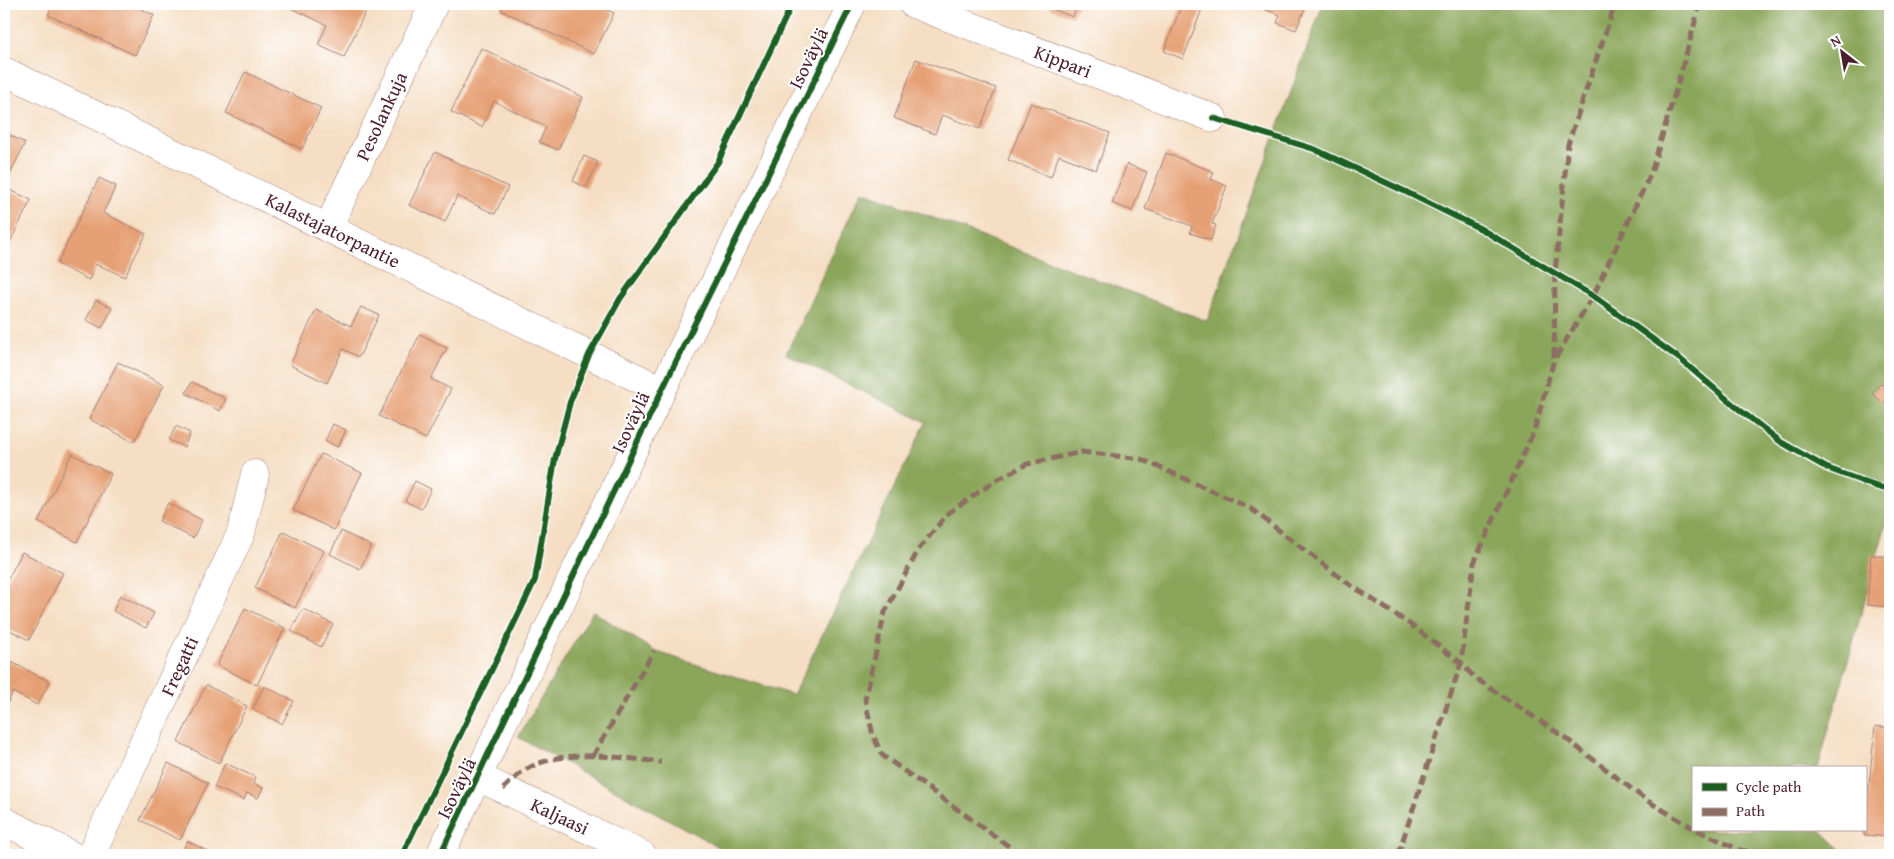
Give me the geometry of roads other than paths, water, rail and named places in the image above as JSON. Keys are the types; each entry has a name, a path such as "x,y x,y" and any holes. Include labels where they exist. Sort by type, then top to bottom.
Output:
{"street":[{"name":"Pesolankuja","path":"328,228 434,4"},
{"name":"Isoväylä","path":"440,855 662,390 852,4"},
{"name":"Kippari","path":"913,4 1213,118"},
{"name":"Kalastajatorpantie","path":"4,70 662,390"},
{"name":"Fregatti","path":"91,855 241,534 256,474"},
{"name":"Kaljaasi","path":"478,777 642,855"},
{"path":"4,821 71,855"}]}
